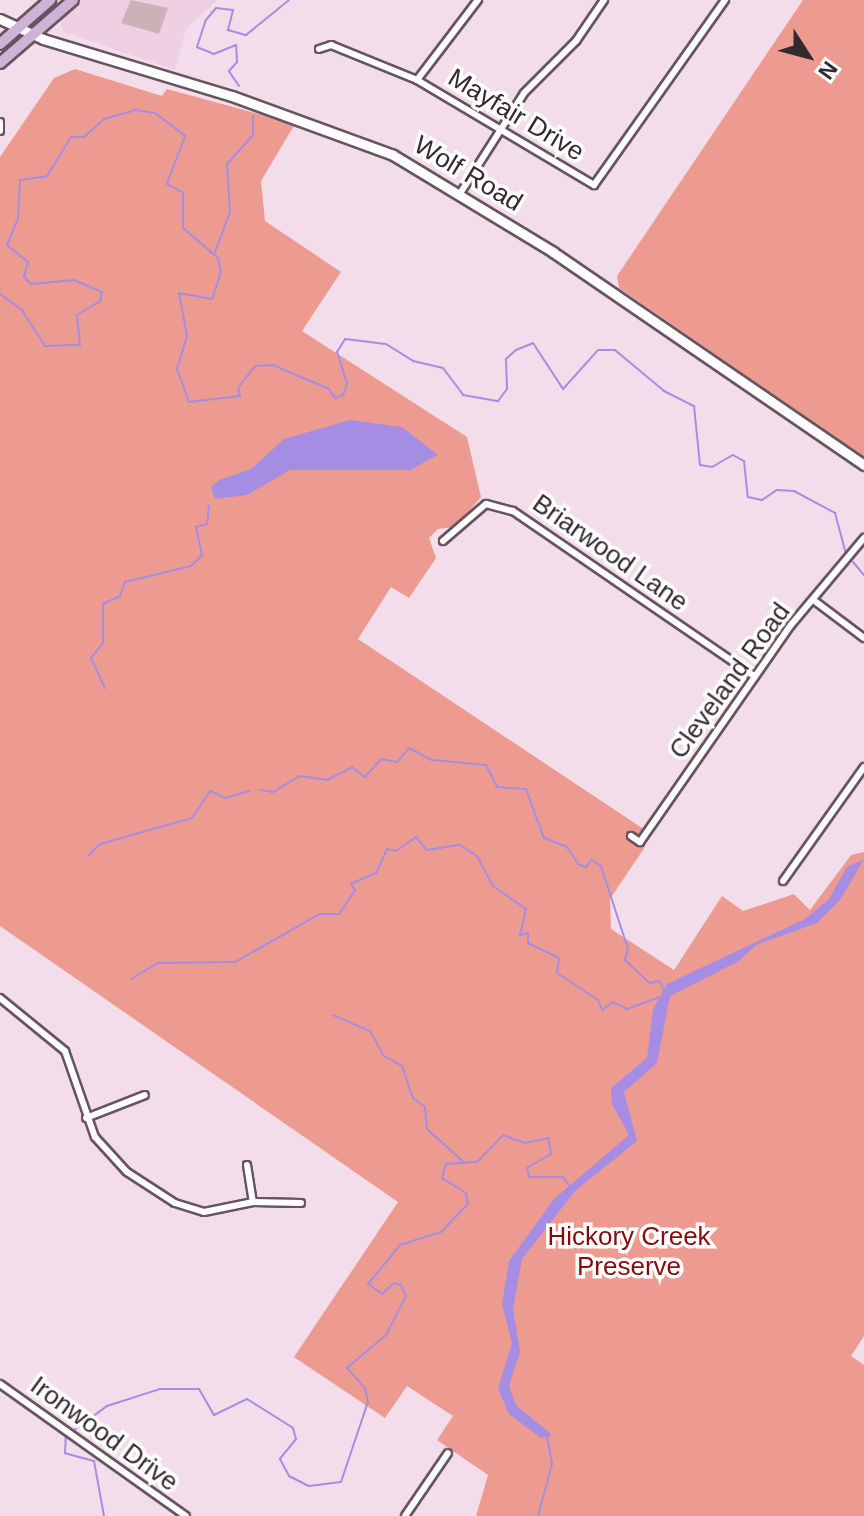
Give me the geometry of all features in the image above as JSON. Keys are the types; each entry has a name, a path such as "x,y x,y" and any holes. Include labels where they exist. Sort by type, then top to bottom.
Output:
{"main road":[{"path":"0,44 50,0"},
{"path":"0,63 73,0"},
{"name":"Wolf Road","path":"0,19 32,34 333,132 461,192 864,465"}],"street":[{"path":"461,192 502,127 604,0"},
{"name":"Mayfair Drive","path":"319,49 331,45 417,80 502,127 594,185 725,0"},
{"path":"417,80 472,2"},
{"path":"0,122 0,131"},
{"name":"Briarwood Lane","path":"443,541 486,504 513,511 755,677"},
{"name":"Cleveland Road","path":"631,836 640,842 755,677 864,538"},
{"path":"816,602 864,638"},
{"path":"783,881 864,767"},
{"path":"0,998 65,1051 86,1118 127,1172 175,1203 204,1212 253,1202 301,1203"},
{"path":"86,1118 145,1095"},
{"path":"247,1165 253,1202"},
{"name":"Ironwood Drive","path":"0,1384 186,1516"},
{"path":"405,1516 448,1453"}],"shaded area":[{"path":"79,0 218,0 186,29 175,70 64,32 60,21"},
{"path":"350,420 402,427 438,455 410,470 290,470 247,495 215,499 211,487 219,480 251,469 284,439"},
{"path":"864,859 840,900 817,923 756,945 739,961 670,996 657,1063 624,1092 637,1141 575,1191 522,1259 513,1308 520,1352 509,1386 516,1405 552,1435 541,1438 509,1414 498,1389 512,1343 502,1304 509,1261 554,1199 629,1135 612,1104 611,1088 647,1058 653,1010 667,984 805,919 829,899 847,867"}],"green space":[{"path":"803,0 864,0 864,457 619,288 617,276"},
{"name":"Hickory Creek Preserve","path":"75,69 162,96 167,89 295,124 261,181 265,221 341,272 302,331 467,437 481,497 456,527 438,529 429,538 436,558 409,598 391,587 358,639 642,828 645,847 610,899 611,929 674,970 722,896 743,911 794,894 810,910 851,855 864,852 864,1336 851,1356 864,1365 864,1516 476,1516 488,1475 437,1440 453,1416 407,1386 385,1418 294,1357 398,1202 0,926 0,157 54,78"}],"building":[{"path":"131,0 168,8 159,34 121,23"}],"waterway":[{"path":"239,86 229,71 237,62 236,45 214,54 197,47 206,20 216,8 233,10 228,30 246,35 289,0"},
{"path":"0,294 22,310 45,346 80,345 77,315 100,301 102,292 74,280 31,284 24,277 28,262 7,245 18,219 20,180 47,176 71,137 84,137 104,119 135,110 155,113 185,136 167,184 183,193 183,228 218,258 221,272 212,299 179,293 187,336 177,369 189,402 240,396 238,388 255,366 273,365 329,389 335,398 343,395 347,384 337,352 345,339 386,344 413,361 443,368 463,395 498,401 507,389 506,359 516,350 533,343 563,389 598,350 615,350 664,391 694,406 700,465 712,467 733,455 744,461 748,497 762,500 777,490 794,491 835,513 846,554"},
{"path":"215,252 230,212 227,164 253,135 253,116"},
{"path":"105,688 91,658 103,643 103,604 120,596 125,582 191,566 202,555 196,527 207,524 209,506"},
{"path":"853,562 864,575"},
{"path":"260,790 273,792 300,776 327,780 352,767 365,777 381,759 397,762 409,748 432,760 486,765 497,787 526,789 544,838 567,847 578,864 586,867 591,860 601,866 628,949 625,960 650,983 660,981 664,992"},
{"path":"88,856 100,844 192,818 210,791 225,798 250,791"},
{"path":"131,979 158,963 235,962 320,914 339,914 355,890 351,884 376,873 387,849 396,851 416,837 427,850 460,845 477,856 493,886 526,909 520,935 528,933 528,943 559,958 557,973 598,1000 602,1010 613,1002 627,1009 660,997"},
{"path":"333,1015 370,1031 384,1056 402,1066 413,1098 425,1107 427,1129 465,1163"},
{"path":"104,1516 94,1461 65,1453 66,1436 107,1406 160,1389 199,1389 214,1415 247,1399 293,1428 296,1439 280,1459 289,1476 309,1486 341,1482 368,1402 365,1388 347,1368 386,1335 406,1296 401,1285 394,1283 382,1294 368,1284 400,1245 441,1232 468,1204 466,1193 442,1178 446,1164 477,1162 503,1135 525,1143 548,1138 551,1154 527,1168 529,1177 563,1177 570,1187"},
{"path":"538,1516 552,1464 547,1436"}]}
